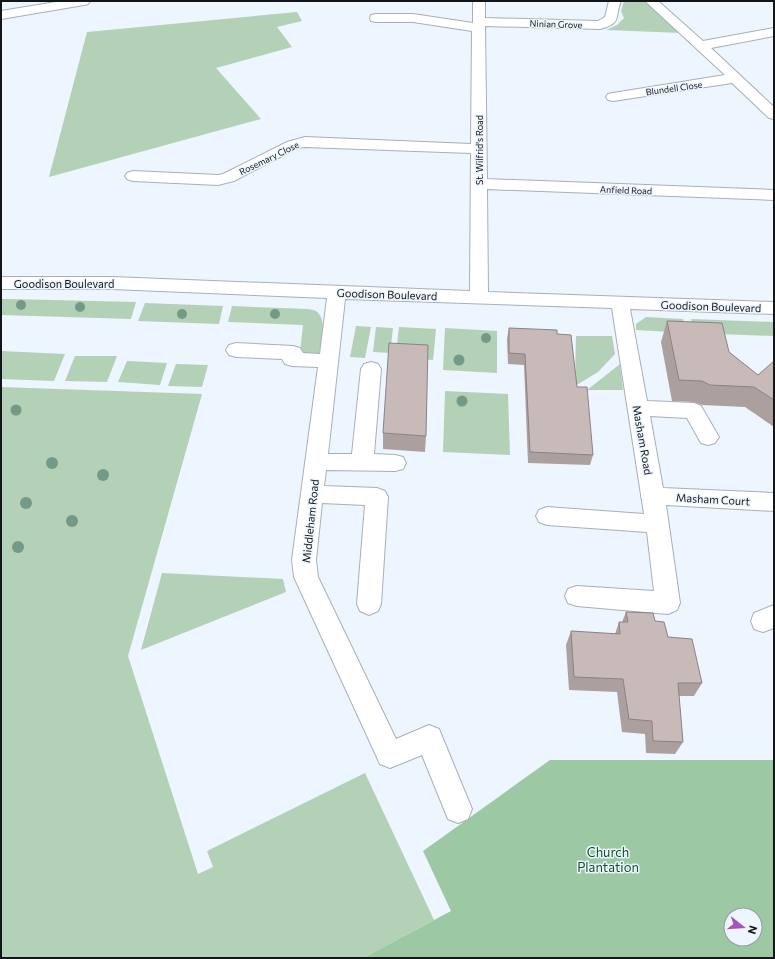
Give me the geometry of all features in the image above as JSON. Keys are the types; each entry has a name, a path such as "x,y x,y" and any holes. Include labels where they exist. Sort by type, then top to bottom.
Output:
{"street":[{"path":"1,15 84,1"},
{"name":"St. Wilfrid's Road","path":"479,1 479,298"},
{"name":"Ninian Grove","path":"479,25 600,25 611,20 613,16 613,4 615,1"},
{"path":"651,1 774,115"},
{"path":"376,18 413,18 461,26 479,25"},
{"path":"700,46 774,32"},
{"name":"Blundell Close","path":"613,97 735,78"},
{"name":"Rosemary Close","path":"133,176 218,180 228,178 292,145 305,142 479,149"},
{"name":"Anfield Road","path":"479,184 774,195"},
{"name":"Goodison Boulevard","path":"1,283 44,282 146,284 479,298 774,308"},
{"name":"Middleham Road","path":"337,292 304,560 306,577 390,755 428,738 458,809"},
{"name":"Masham Road","path":"577,596 668,604 653,496 620,303"},
{"path":"236,350 293,353 292,359 329,361"},
{"path":"362,462 371,368"},
{"path":"638,408 694,412 708,437"},
{"path":"316,462 395,463"},
{"path":"312,494 377,497 369,604"},
{"name":"Masham Court","path":"653,496 774,502"},
{"path":"547,516 657,524"}],"green space":[{"path":"624,1 645,2 682,33 606,30 617,25 624,18 621,11"},
{"path":"297,12 302,21 277,27 292,47 216,68 261,119 49,177 87,32"},
{"path":"1,299 136,302 131,319 1,315"},
{"path":"145,303 223,306 219,324 138,321"},
{"path":"232,306 308,309 316,311 320,315 323,325 319,354 307,355 300,352 303,325 228,322"},
{"path":"646,317 683,319 687,333 636,330 636,324"},
{"path":"691,319 774,322 774,336 694,333"},
{"path":"356,326 371,327 365,358 350,357"},
{"path":"376,327 393,328 390,353 373,352"},
{"path":"399,327 436,329 433,360 403,358 396,353"},
{"path":"445,328 497,331 497,373 443,370"},
{"path":"576,336 612,336 615,354 598,372 575,386"},
{"path":"1,351 65,354 54,381 1,379"},
{"path":"75,356 117,356 107,382 65,381"},
{"path":"127,361 167,363 160,385 118,382"},
{"path":"176,364 208,365 202,387 168,386"},
{"path":"620,364 623,390 587,390"},
{"path":"1,387 202,394 128,656 198,874 213,867 207,851 365,773 434,920 363,958 1,958"},
{"path":"445,391 508,394 510,455 443,452"},
{"path":"162,573 283,579 286,592 141,650"},
{"name":"Church Plantation","path":"550,760 774,760 774,958 363,958 451,911 423,851"}],"building":[{"path":"667,321 722,323 729,352 758,375 774,361 774,400 754,387 710,385 702,381 679,380"},
{"path":"509,328 557,330 557,334 571,335 577,387 587,387 593,455 530,452 525,354 509,353"},
{"path":"389,343 428,345 426,436 383,433"},
{"path":"626,612 653,613 655,621 664,622 668,637 692,639 702,683 678,683 683,742 653,741 652,721 629,719 623,679 574,677 571,631 620,634 619,622 628,622"}]}
